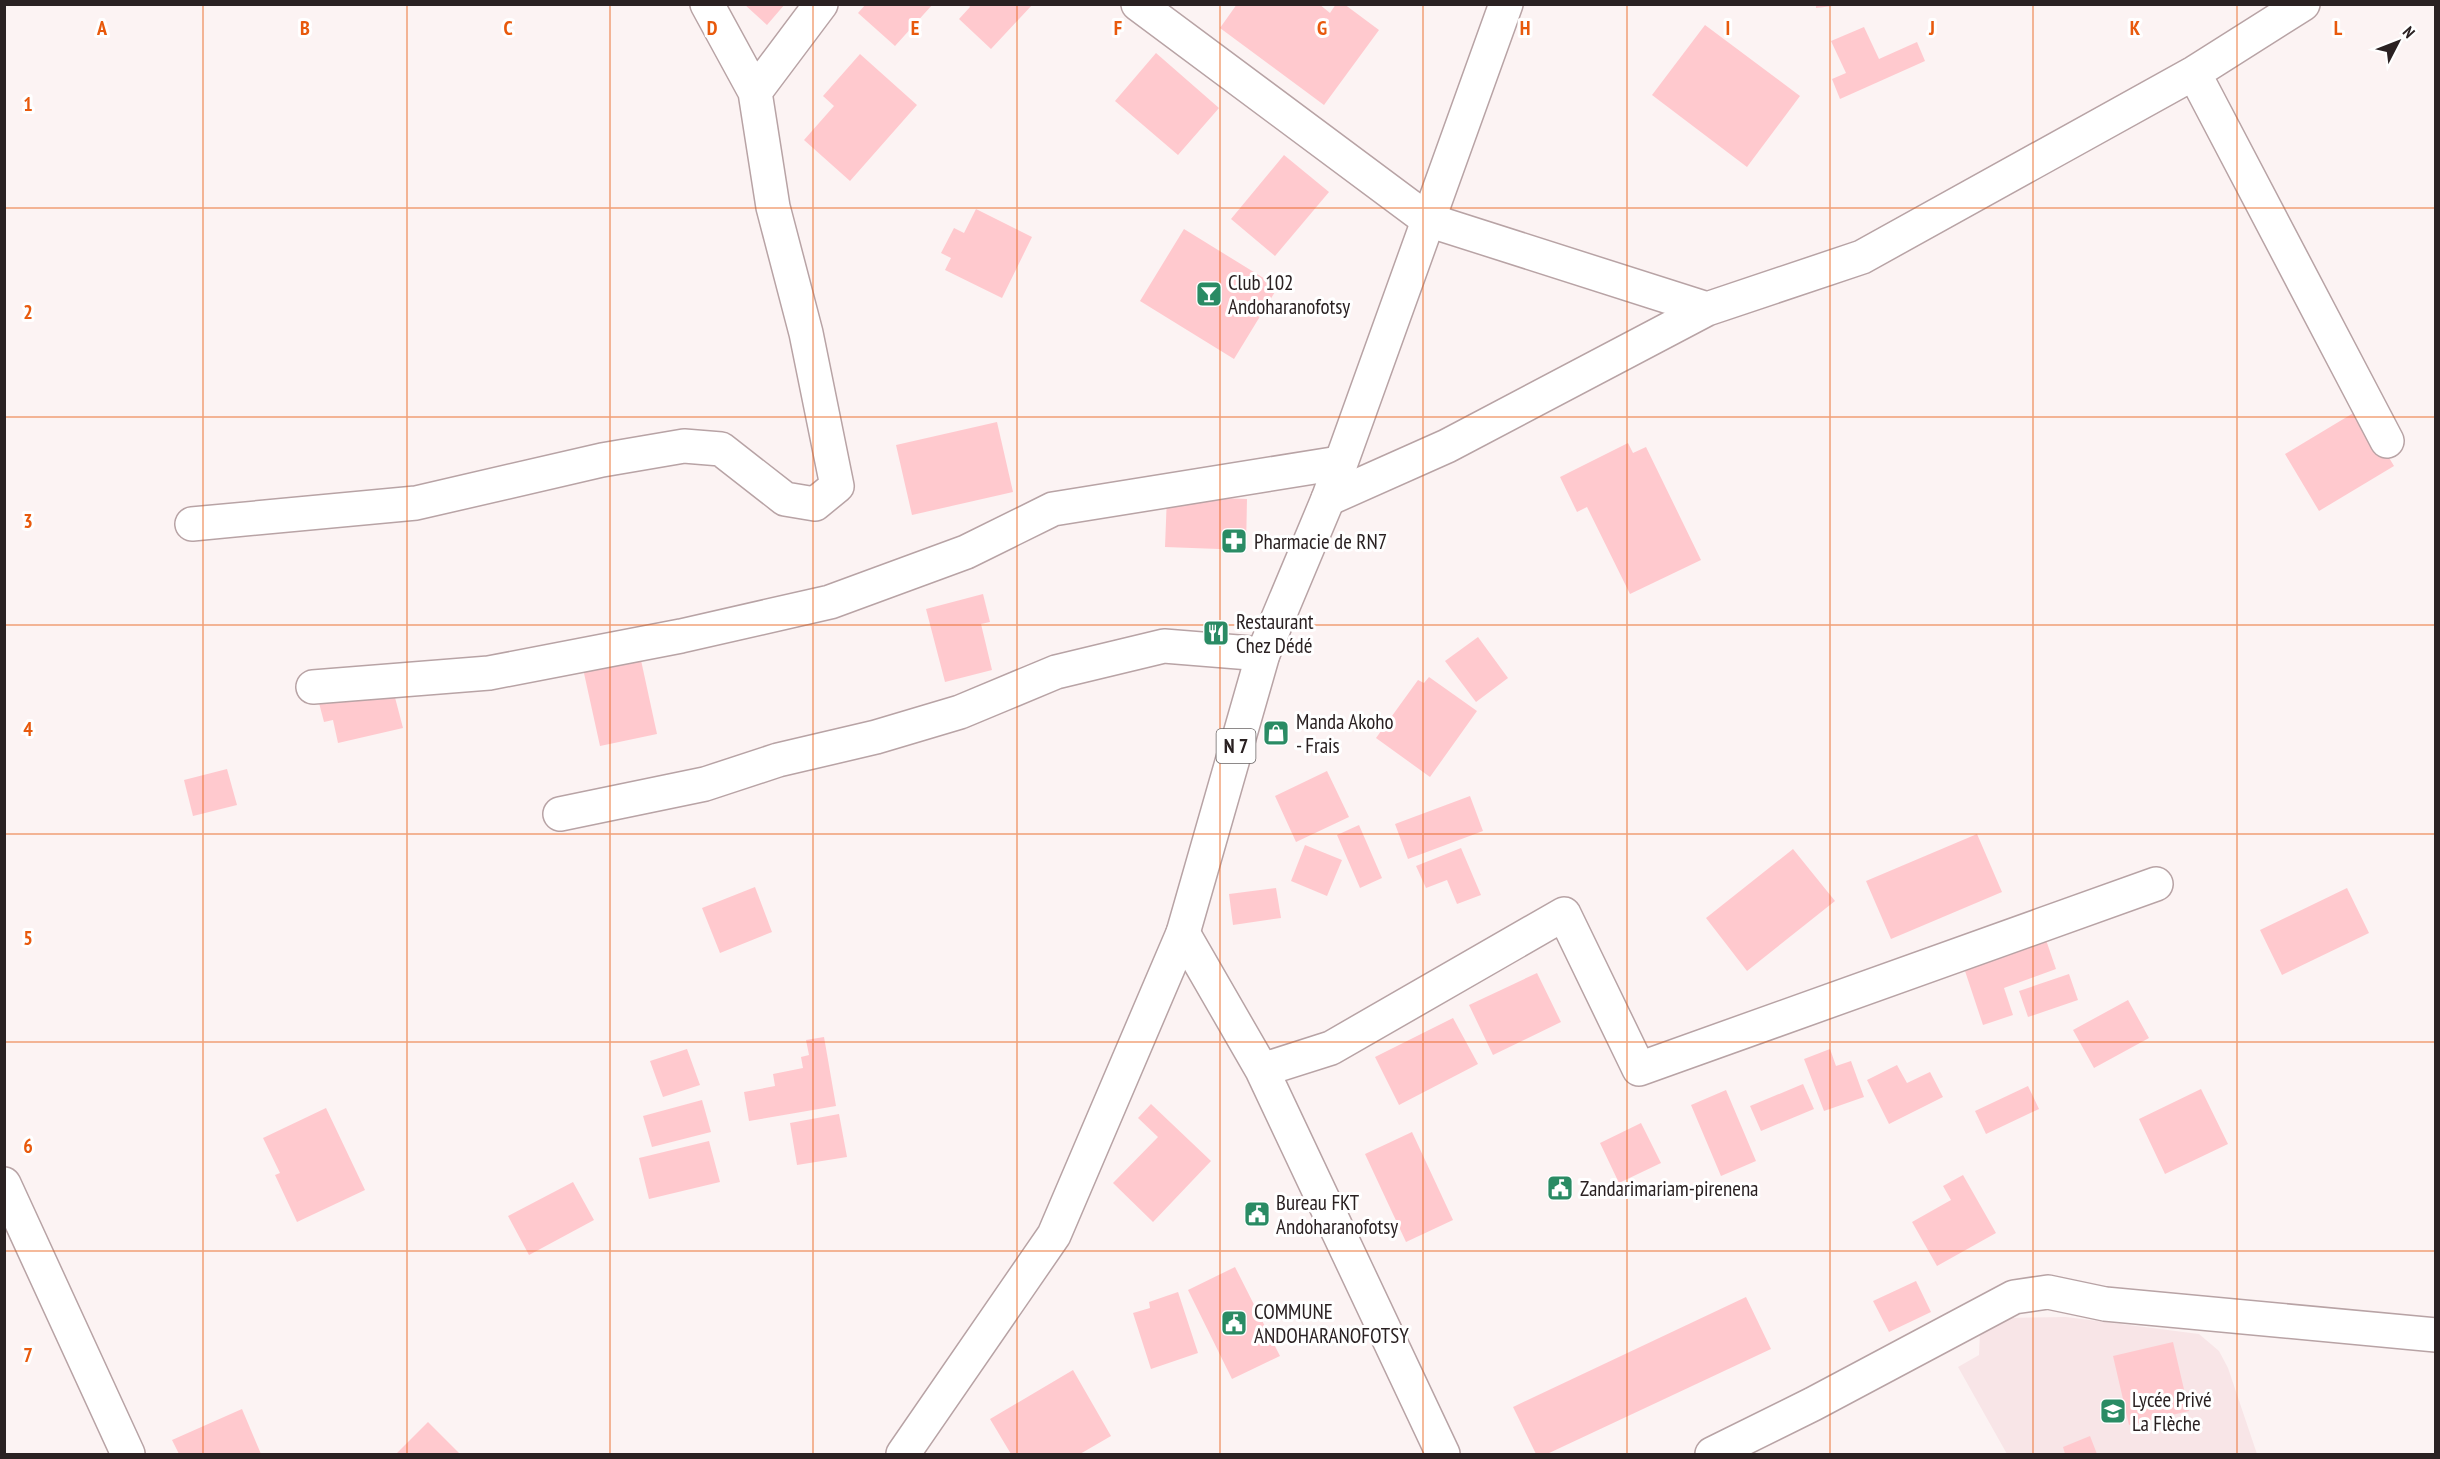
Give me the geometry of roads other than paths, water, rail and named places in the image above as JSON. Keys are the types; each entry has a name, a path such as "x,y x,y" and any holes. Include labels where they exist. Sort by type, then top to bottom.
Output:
{"street":[{"path":"192,524 416,503 603,460 684,446 721,449 784,499 815,504 837,486 806,333 773,207 755,92 707,4"},
{"path":"755,92 821,4"},
{"path":"1138,4 1428,220 1707,309"},
{"name":"N 7","path":"903,1455 1054,1235 1183,933 1263,654 1328,499 1339,463 1506,4"},
{"path":"1328,499 1448,446 1707,309 1862,256 2193,73 2303,4"},
{"path":"2193,73 2387,441"},
{"path":"313,687 489,673 681,636 830,602 966,552 1053,509 1339,463"},
{"path":"560,814 705,784 778,760 960,712 1056,672 1164,646 1263,654"},
{"path":"1262,1071 1331,1048 1563,914 1639,1069 2156,884"},
{"path":"1183,933 1262,1071 1443,1455"},
{"path":"4,1184 128,1455"},
{"path":"1712,1455 2014,1297 2048,1292 2105,1304 2436,1335"}],"place":[{"name":"Club 102 Andoharanofotsy","path":"1209,294"},
{"name":"Pharmacie de RN7","path":"1234,541"},
{"name":"Restaurant Chez Dédé","path":"1216,633"},
{"name":"Manda Akoho - Frais","path":"1276,733"},
{"name":"Zandarimariam-pirenena","path":"1560,1188"},
{"name":"Bureau FKT Andoharanofotsy","path":"1257,1214"},
{"name":"COMMUNE ANDOHARANOFOTSY","path":"1234,1323"},
{"name":"Lycée Privé La Flèche","path":"2113,1411"}]}
